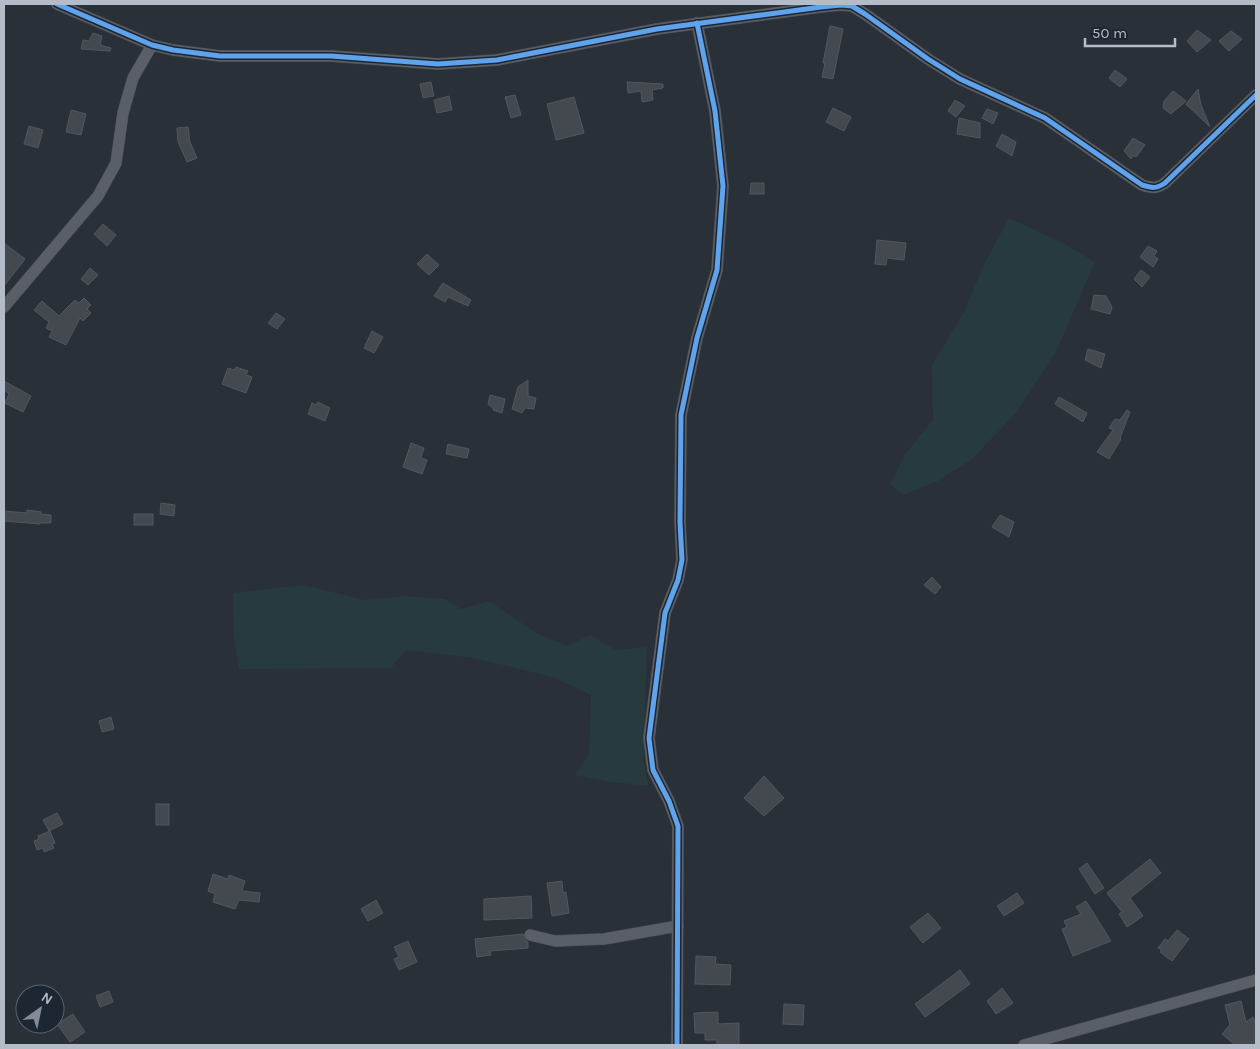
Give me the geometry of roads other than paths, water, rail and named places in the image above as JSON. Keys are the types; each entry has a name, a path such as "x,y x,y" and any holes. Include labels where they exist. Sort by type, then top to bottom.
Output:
{"street":[{"path":"57,4 152,45 173,50 220,56 331,56 438,64 496,60 698,23 821,7 853,5 928,59 960,79 1045,118 1142,185 1152,188 1159,188 1165,183 1256,95"},
{"path":"677,1045 678,826 669,801 653,770 649,738 665,613 678,580 682,560 680,522 681,415 697,338 718,270 723,186 715,111 698,23"},
{"path":"4,307 98,196 116,163 123,113 133,78 152,45"},
{"path":"530,936 555,941 604,939 678,926"},
{"path":"1024,1045 1256,980"}]}
